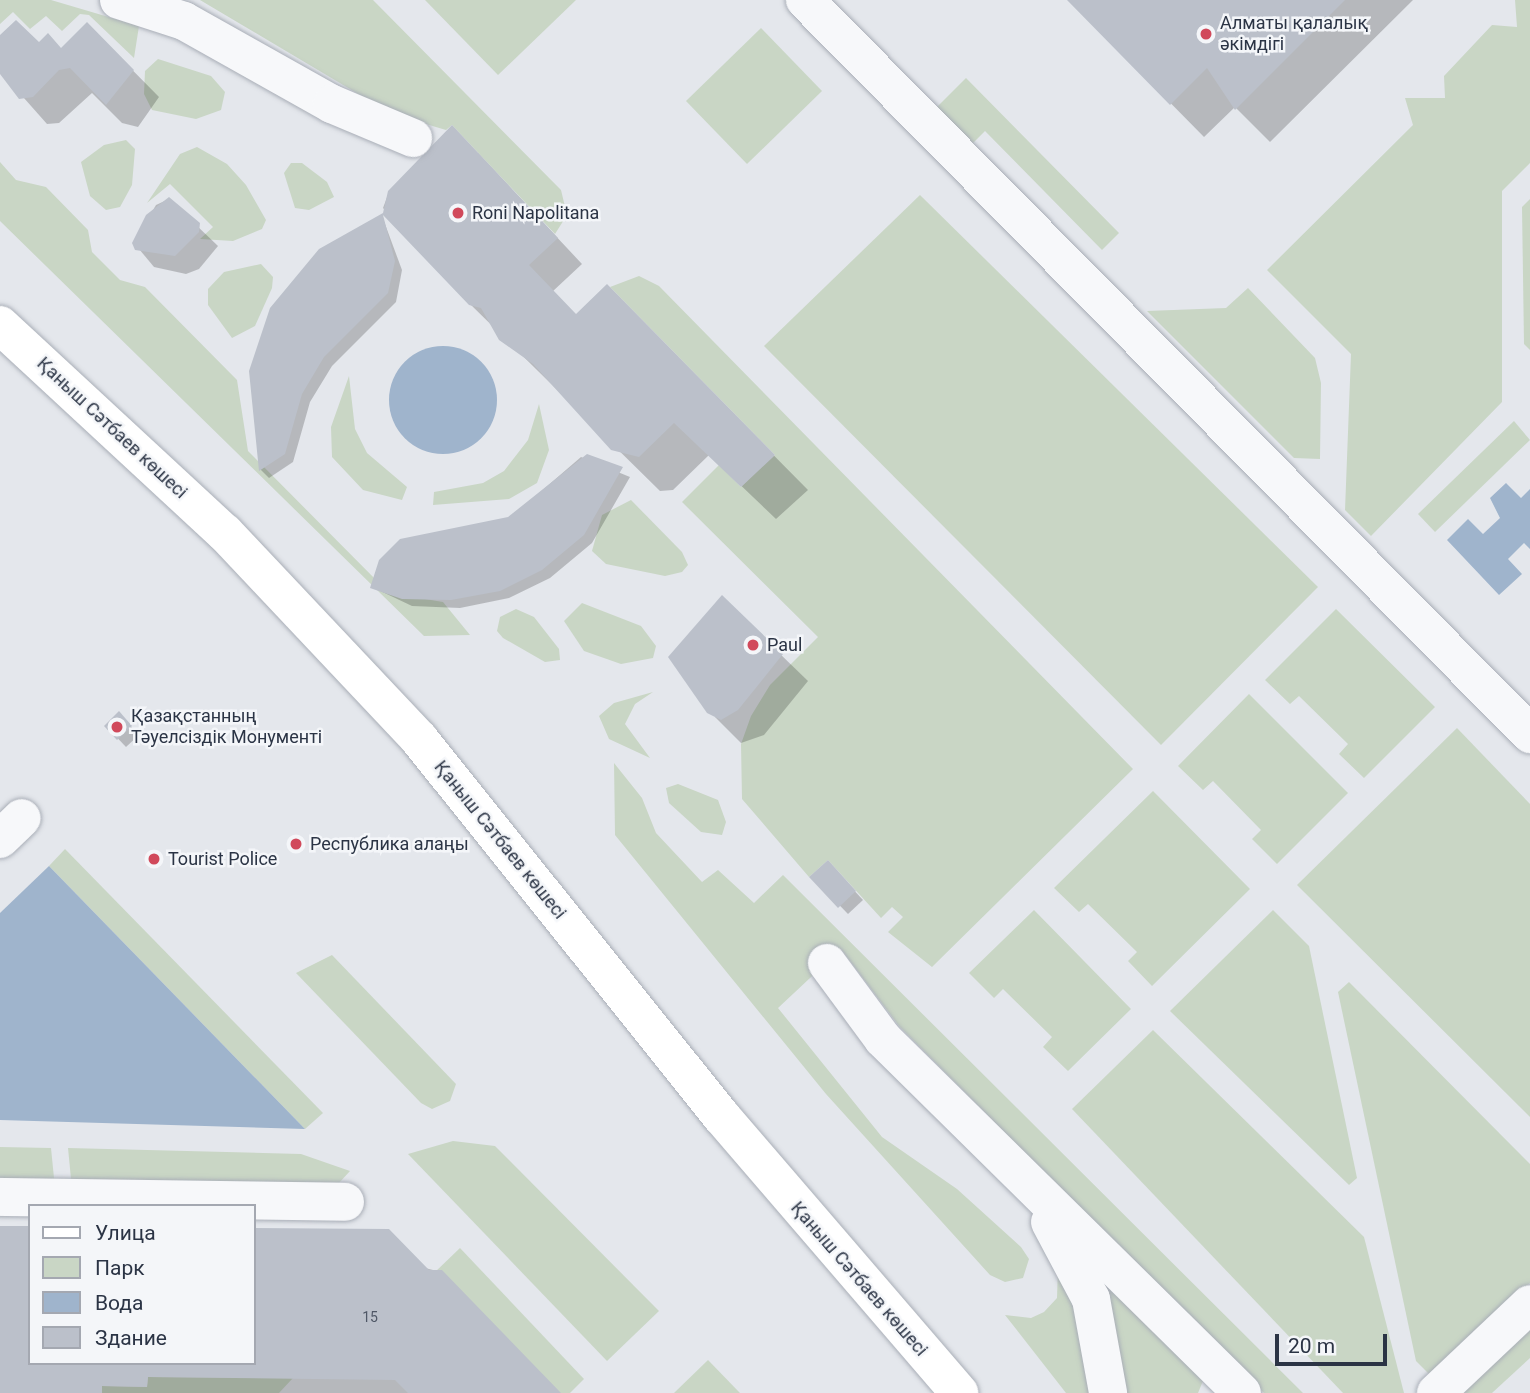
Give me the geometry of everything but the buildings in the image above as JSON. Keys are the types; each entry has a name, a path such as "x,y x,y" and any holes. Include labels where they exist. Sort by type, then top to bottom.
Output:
{"main road":[{"name":"Қаныш Сәтбаев көшесі","path":"0,325 225,533 419,739 722,1118 959,1393"}],"street":[{"path":"119,0 184,21 331,104 413,138"},
{"path":"805,0 1530,734"},
{"path":"827,962 883,1038 1242,1393"},
{"path":"951,1105 1068,1247 1101,1332 1108,1393"},
{"path":"0,1197 345,1202"},
{"path":"1436,1393 1530,1304"}],"green space":[{"path":"0,0 51,0 139,26 134,58 89,15 80,14 62,31 46,16 30,29 13,12 0,24"},
{"path":"200,0 373,0 561,190 567,215 555,234 452,125 446,130 392,114"},
{"path":"425,0 576,0 498,75"},
{"path":"1515,0 1530,0 1530,163 1502,191 1502,402 1371,536 1345,510 1351,354 1267,270 1413,125 1405,98 1445,98 1444,76 1492,25 1517,27"},
{"path":"761,28 822,91 747,164 686,101"},
{"path":"158,59 211,76 225,92 221,110 196,119 152,110 144,94 145,71"},
{"path":"966,78 1119,233 1102,250 985,131 973,143 937,107"},
{"path":"126,140 135,149 132,185 120,207 106,210 90,196 81,162 104,145"},
{"path":"197,147 227,164 246,185 266,220 262,229 233,241 200,239 213,227 170,184 147,203 180,154"},
{"path":"0,162 16,180 46,187 88,230 92,252 120,280 145,287 237,380 248,451 389,593 443,602 470,635 424,636 0,221"},
{"path":"291,163 302,163 327,182 334,197 309,210 295,208 284,173"},
{"path":"920,195 1318,587 1161,745 764,346"},
{"path":"1530,199 1530,350 1524,344 1522,207"},
{"path":"261,264 273,277 272,288 255,326 232,338 208,305 208,289 224,272"},
{"path":"639,276 659,286 1133,769 932,967 888,932 903,917 892,907 881,918 828,860 809,877 742,799 741,744 751,716 770,685 818,637 682,502 719,465 741,487 775,455 610,287"},
{"path":"1248,288 1315,358 1321,383 1320,459 1294,458 1147,311 1226,308"},
{"path":"349,376 355,429 367,453 407,487 402,500 363,490 332,457 331,427"},
{"path":"539,404 549,450 537,483 509,499 433,505 434,492 483,483 504,471 528,440"},
{"path":"1514,421 1530,440 1435,532 1418,514"},
{"path":"631,500 682,552 688,565 682,572 665,576 606,564 592,551 602,515"},
{"path":"582,603 641,626 656,646 653,658 621,664 584,651 564,621"},
{"path":"516,609 534,617 559,649 560,660 545,662 503,638 497,631 500,617"},
{"path":"1336,609 1435,707 1364,778 1339,754 1348,744 1299,696 1290,704 1265,680"},
{"path":"653,692 635,704 625,724 650,758 609,739 599,716 614,703"},
{"path":"1249,694 1348,793 1277,864 1252,839 1261,830 1213,781 1203,790 1178,766"},
{"path":"1457,728 1530,804 1530,1117 1297,885"},
{"path":"614,763 642,798 656,833 702,882 718,870 754,903 783,875 1303,1393 1264,1393 899,1026 841,949 778,1008 882,1137 957,1189 1021,1247 1029,1259 1023,1278 1005,1282 990,1275 826,1094 615,835"},
{"path":"678,784 718,800 726,822 722,835 701,832 669,803 666,788"},
{"path":"1153,791 1250,889 1152,986 1128,961 1137,952 1088,904 1079,912 1054,888"},
{"path":"65,849 323,1113 305,1129 49,866"},
{"path":"1034,910 1131,1009 1068,1071 1043,1047 1052,1037 1003,989 994,998 969,973"},
{"path":"1273,910 1309,946 1357,1178 1349,1185 1170,1011"},
{"path":"332,955 456,1084 450,1101 432,1109 421,1103 296,973"},
{"path":"1349,982 1530,1164 1530,1283 1431,1376 1416,1361 1338,992"},
{"path":"1153,1030 1364,1237 1404,1393 1343,1393 1072,1109"},
{"path":"453,1141 495,1146 659,1311 607,1361 408,1154"},
{"path":"0,1147 51,1148 55,1188 0,1186"},
{"path":"68,1148 301,1154 350,1171 339,1183 72,1189"},
{"path":"460,1248 584,1379 570,1393 548,1393 433,1274"},
{"path":"1099,1261 1205,1376 1198,1393 1123,1393"},
{"path":"1058,1268 1074,1290 1091,1393 1066,1393 1005,1315 1031,1318 1044,1312 1057,1298"},
{"path":"1530,1320 1530,1358 1492,1393 1452,1393"},
{"path":"708,1360 740,1393 674,1393"},
{"path":"148,1377 293,1378 279,1393 102,1393 102,1386 147,1387"}],"water":[{"path":"443,346 464,350 481,362 493,379 497,400 493,421 481,438 464,450 443,454 422,450 405,438 393,421 389,400 393,379 405,362 422,350"},
{"path":"1506,483 1521,498 1530,489 1530,549 1524,543 1508,559 1522,574 1499,595 1447,540 1468,519 1483,534 1500,518 1490,498"},
{"path":"49,866 305,1129 0,1120 0,913"}],"place":[{"name":"Алматы қалалық әкімдігі","path":"1206,34"},
{"name":"Roni Napolitana","path":"458,213"},
{"name":"Paul","path":"753,645"},
{"name":"Қазақстанның Тәуелсіздік Монументі","path":"117,727"},
{"name":"Республика алаңы","path":"296,844"},
{"name":"Tourist Police","path":"154,859"}]}
